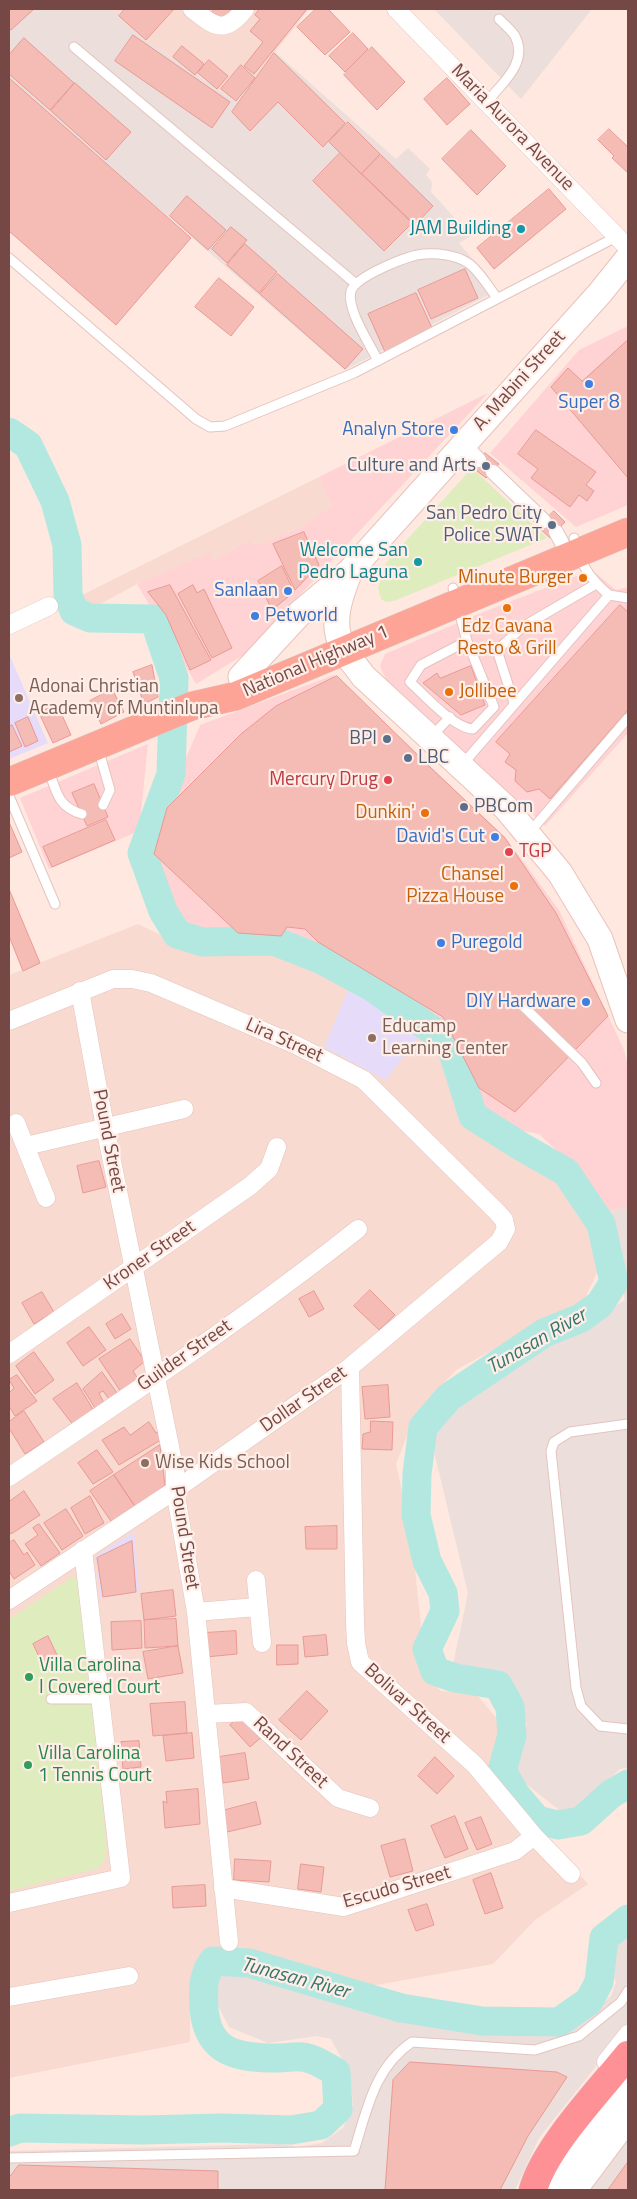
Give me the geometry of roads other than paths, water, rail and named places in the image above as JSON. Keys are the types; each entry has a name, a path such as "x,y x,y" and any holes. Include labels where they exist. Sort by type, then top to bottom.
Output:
{"highway":[{"name":"National Highway 1","path":"192,706 236,696 341,644 455,595 628,515"},
{"name":"National Highway 1","path":"567,542 628,532"},
{"name":"National Highway 1","path":"192,706 221,685 341,644"},
{"path":"9,782 192,706"},
{"path":"533,2190 548,2158 628,2055"}],"main road":[{"name":"A. Mabini Street","path":"241,677 301,612 350,571 472,452 600,293 625,247"},
{"name":"A. Mabini Street","path":"341,644 336,619 339,599 350,571"},
{"path":"341,644 363,676 506,808 560,873 600,939 628,1020"},
{"path":"557,2190 576,2157 628,2088"},
{"path":"574,2190 628,2118"}],"street":[{"path":"192,9 212,25 224,26 236,20 245,9"},
{"name":"Maria Aurora Avenue","path":"396,9 625,247"},
{"path":"493,472 544,521"},
{"path":"9,625 49,606"},
{"name":"Lira Street","path":"9,1021 113,979 132,979 150,983 296,1045 364,1080 498,1212 504,1220 506,1229"},
{"name":"Pound Street","path":"80,991 105,1128 175,1471 174,1490 196,1612 229,1942"},
{"path":"26,1146 184,1109"},
{"path":"16,1123 46,1198"},
{"name":"Kroner Street","path":"9,1354 250,1186 269,1169 276,1147"},
{"name":"Guilder Street","path":"9,1477 157,1377 310,1267 358,1229"},
{"name":"Dollar Street","path":"9,1600 174,1490 350,1367 499,1242 506,1229"},
{"name":"Bolivar Street","path":"350,1367 355,1623 356,1643 360,1662 475,1765 534,1836 571,1874"},
{"path":"9,1903 121,1878 83,1550"},
{"path":"256,1580 257,1607 262,1644"},
{"path":"196,1612 257,1607"},
{"name":"Rand Street","path":"207,1714 246,1712 338,1798 370,1808"},
{"name":"Escudo Street","path":"223,1888 344,1907 515,1851 534,1836"},
{"path":"9,1997 129,1976"},
{"path":"519,2190 538,2148 628,2034"}],"lane":[{"path":"486,103 517,66 519,58 515,36 499,19"},
{"path":"74,47 356,284"},
{"path":"9,258 196,419 210,427 225,426 354,373 497,298 625,247"},
{"path":"378,361 351,308 351,291 356,284 369,274 412,255 439,254 469,263 497,298"},
{"path":"567,542 596,584 609,595 628,598"},
{"path":"514,703 497,650 524,626 596,584"},
{"path":"455,595 467,641 494,707 473,729 465,729 450,718 410,682 421,665 467,641"},
{"path":"460,767 609,595"},
{"path":"430,738 450,718"},
{"path":"528,833 628,718"},
{"path":"97,745 110,790 103,805"},
{"path":"48,766 59,799 69,810 82,814"},
{"path":"9,796 56,904"},
{"path":"524,1007 582,1063 596,1083"},
{"path":"628,1424 570,1432 554,1442 551,1451 576,1688 581,1706 600,1726 628,1729"},
{"path":"51,1699 101,1699"},
{"path":"9,2158 354,2152 374,2086 398,2052 412,2042 535,2050 579,2036 621,2002 628,1991"}],"waterway":[{"name":"Tunasan River","path":"9,432 28,445 55,501 67,545 68,595 74,611 90,618 154,619 174,678 171,774 142,853 163,911 177,934 202,942 274,941 322,960 372,987 450,1043 473,1116 566,1172 601,1224 614,1282 600,1304 581,1318 544,1333 449,1397 423,1427 417,1474 416,1515 427,1561 443,1593 445,1611 427,1649 435,1671 455,1678 498,1685 510,1707 512,1735 502,1771 516,1795 537,1820 558,1825 581,1821 611,1794 628,1784"},
{"name":"Tunasan River","path":"9,2132 20,2128 291,2130 321,2125 338,2109 336,2072 306,2058 265,2058 239,2055 219,2045 212,2036 204,2009 204,1990 205,1978 213,1961 249,1963 401,2008 482,2021 559,2022 589,2001 599,1982 604,1938 628,1919"}],"place":[{"name":"JAM Building","path":"521,229"},
{"name":"Super 8","path":"589,384"},
{"name":"Analyn Store","path":"454,430"},
{"name":"Culture and Arts","path":"486,466"},
{"name":"San Pedro City Police SWAT","path":"552,525"},
{"name":"Welcome San Pedro Laguna","path":"418,562"},
{"name":"Minute Burger","path":"583,578"},
{"name":"Sanlaan","path":"288,591"},
{"name":"Edz Cavana Resto & Grill","path":"507,608"},
{"name":"Petworld","path":"255,616"},
{"name":"Jollibee","path":"449,692"},
{"name":"Adonai Christian Academy of Muntinlupa","path":"19,698"},
{"name":"BPI","path":"387,739"},
{"name":"LBC","path":"408,758"},
{"name":"Mercury Drug","path":"388,780"},
{"name":"PBCom","path":"464,807"},
{"name":"Dunkin'","path":"425,813"},
{"name":"David's Cut","path":"495,837"},
{"name":"TGP","path":"509,852"},
{"name":"Chansel Pizza House","path":"514,886"},
{"name":"Puregold","path":"441,943"},
{"name":"DIY Hardware","path":"586,1002"},
{"name":"Educamp Learning Center","path":"372,1038"},
{"name":"Wise Kids School","path":"145,1463"},
{"name":"Villa Carolina I Covered Court","path":"29,1677"},
{"name":"Villa Carolina 1 Tennis Court","path":"28,1765"}]}
